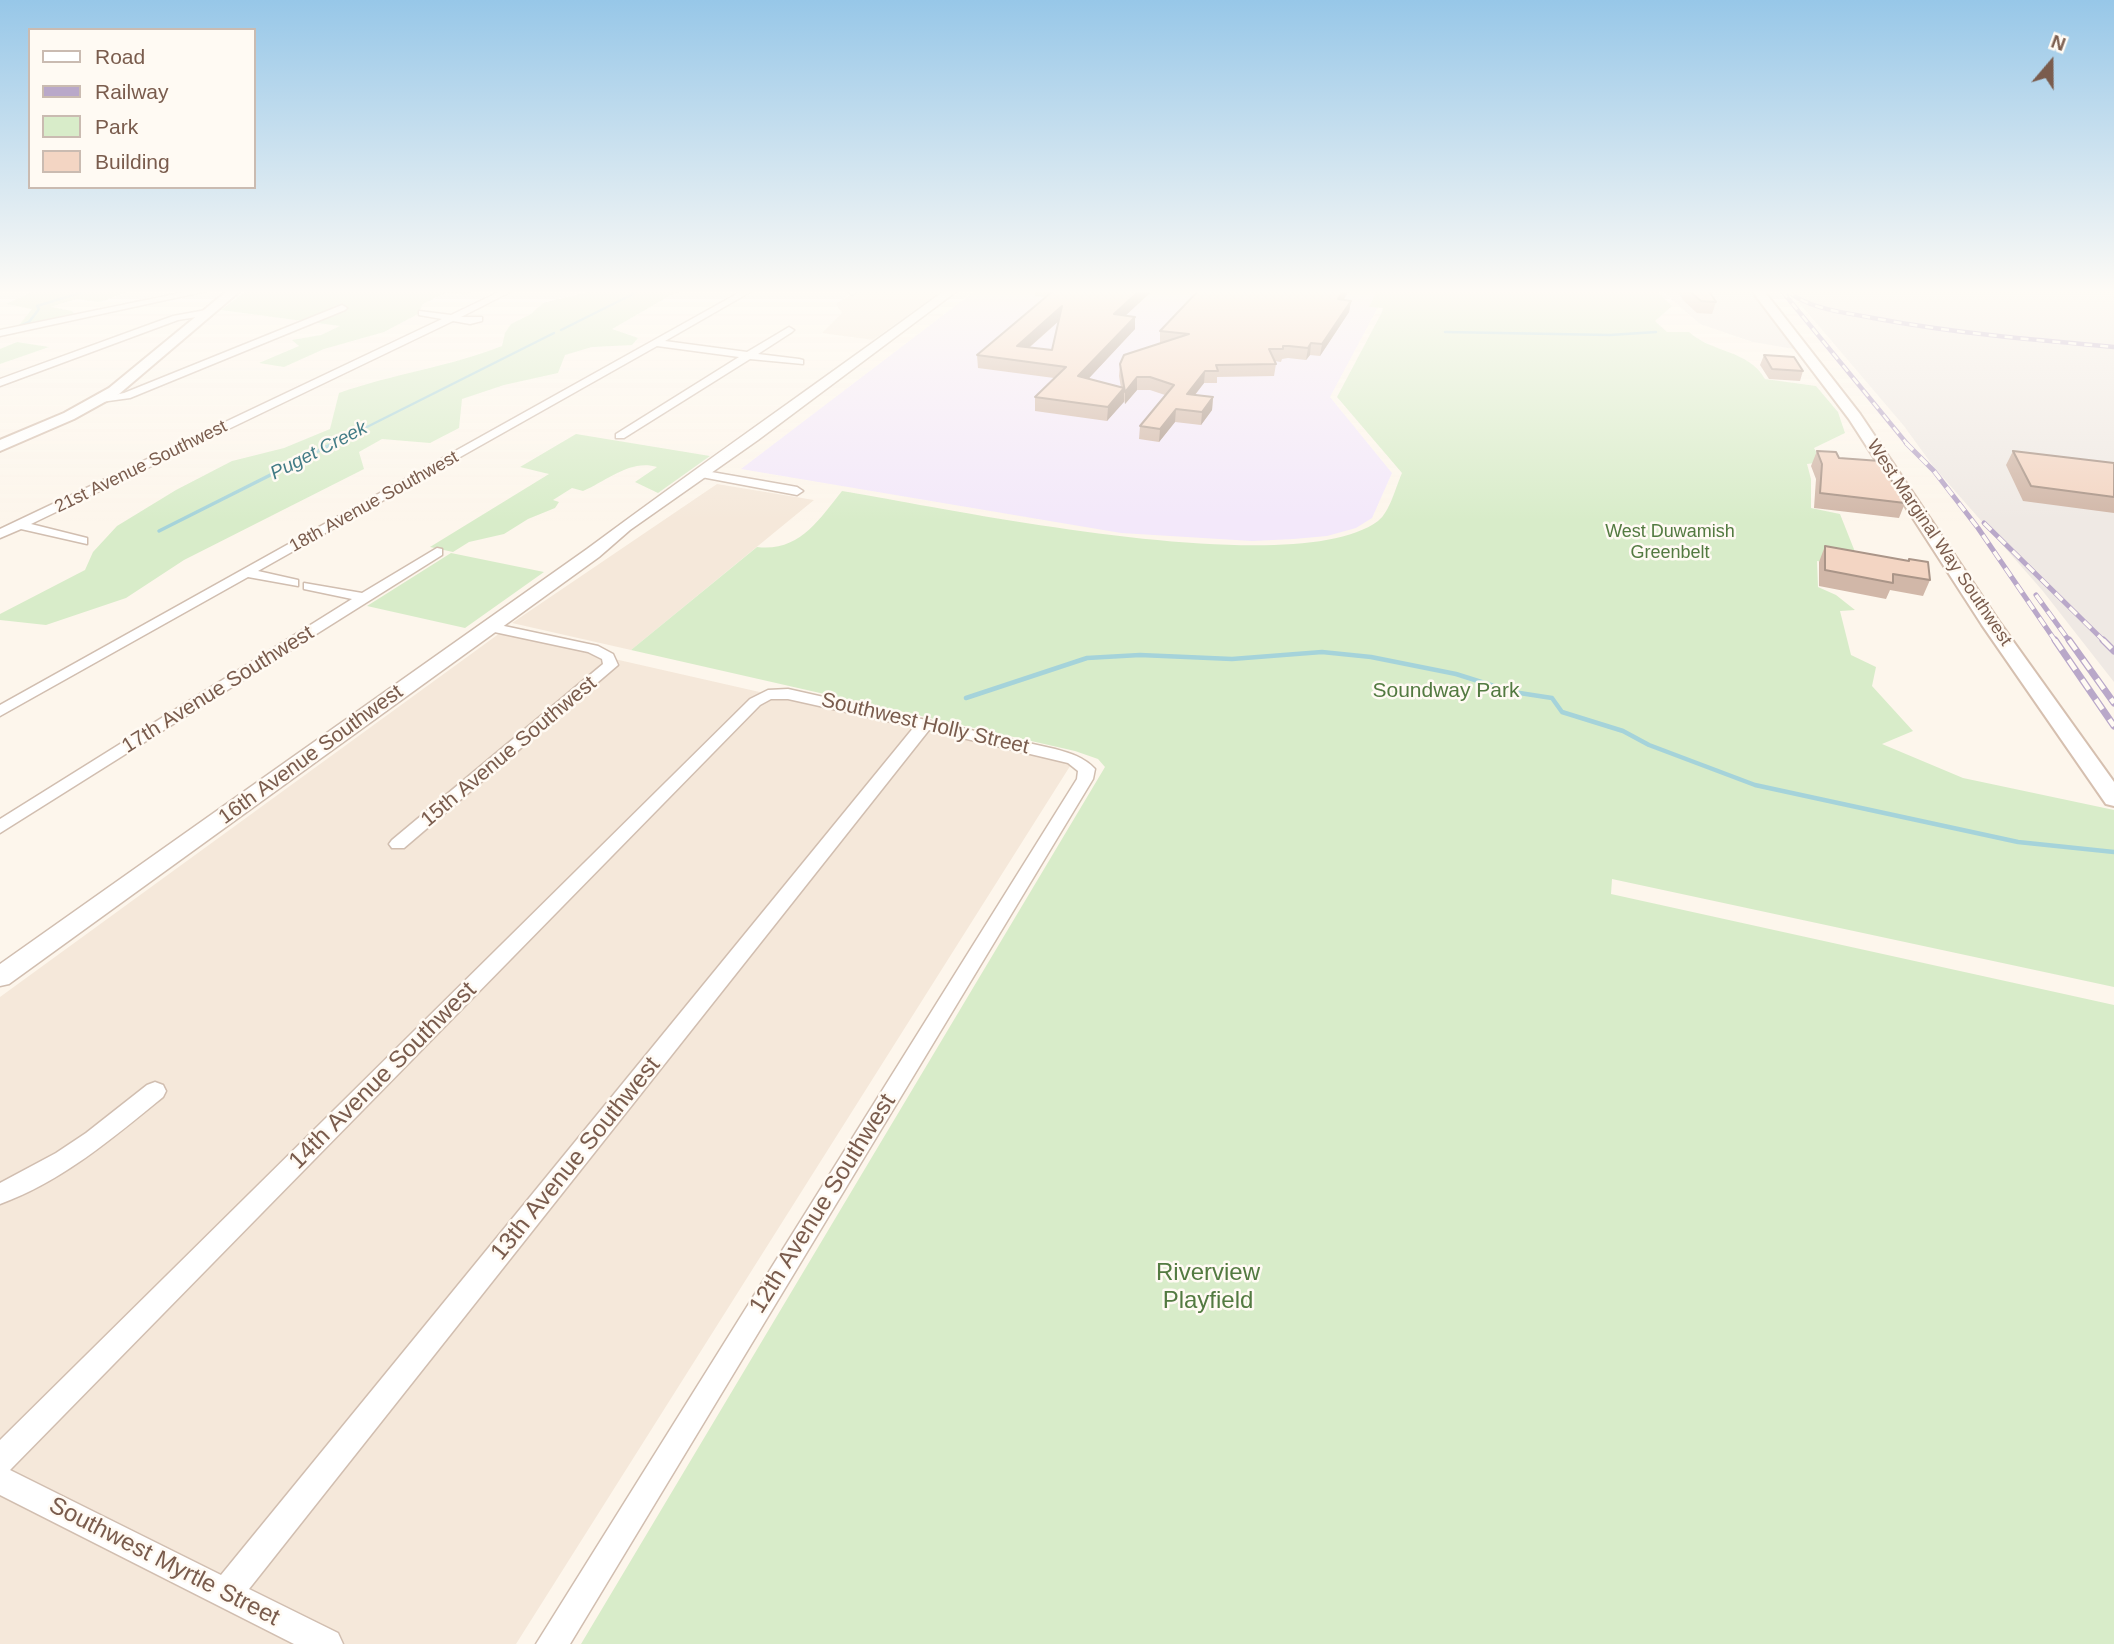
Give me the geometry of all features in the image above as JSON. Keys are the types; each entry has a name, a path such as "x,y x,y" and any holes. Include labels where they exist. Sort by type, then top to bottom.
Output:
{"main road":[{"path":"0,446 101,399 144,368"},
{"name":"West Marginal Way Southwest","path":"1817,368 1855,417 1992,625 2114,799"}],"street":[{"path":"0,383 41,368"},
{"path":"101,399 126,396 195,368"},
{"name":"21st Avenue Southwest","path":"0,534 348,368"},
{"name":"18th Avenue Southwest","path":"0,711 611,368"},
{"path":"620,436 730,368"},
{"name":"16th Avenue Southwest","path":"705,475 848,368"},
{"name":"16th Avenue Southwest","path":"0,977 622,531 764,439 860,368"},
{"path":"705,475 797,491"},
{"path":"20,524 82,541"},
{"name":"17th Avenue Southwest","path":"0,827 437,552"},
{"path":"247,573 293,583"},
{"path":"309,586 364,598"},
{"name":"15th Avenue Southwest","path":"398,844 611,665 608,657 593,649 490,627"},
{"name":"Southwest Holly Street","path":"768,695 788,694 1049,752 1081,763"},
{"name":"14th Avenue Southwest","path":"0,1460 755,702 768,695"},
{"name":"13th Avenue Southwest","path":"226,1593 925,724"},
{"name":"12th Avenue Southwest","path":"552,1644 1085,779 1087,769 1081,763"},
{"path":"0,1195 74,1154 155,1091"},
{"name":"Southwest Myrtle Street","path":"0,1480 327,1644"}],"shaded area":[{"path":"874,368 1346,368 1330,397 1392,473 1372,518 1356,528 1327,536 1252,541 1121,533 741,469"},
{"path":"1854,368 2114,368 2114,682 2042,590 1933,466 1904,426"},
{"path":"717,484 814,500 631,650 512,623"},
{"path":"500,633 1072,763 516,1644 0,1644 0,997"}],"green space":[{"path":"431,368 560,368 558,373 504,385 462,399 459,428 430,443 382,439 359,452 364,469 184,560 126,598 46,625 0,620 0,614 85,570 93,552 117,526 176,490 232,461 284,448 330,429 339,393"},
{"path":"1353,368 1756,368 1765,379 1816,386 1838,412 1845,433 1814,448 1822,462 1807,464 1811,479 1811,508 1840,514 1859,562 1855,567 1817,561 1818,587 1836,595 1855,610 1840,611 1851,655 1876,667 1872,686 1913,731 1882,744 1963,778 2114,810 2114,987 1612,879 1611,894 2114,1005 2114,1644 581,1644 1105,767 1098,759 1075,751 631,650 757,547 785,545 806,532 842,491 1037,525 1200,544 1274,545 1335,538 1378,521 1389,505 1402,473 1337,397"},
{"path":"576,434 710,456 658,493 635,482 657,467 647,465 628,468 583,491 572,488 553,500 559,502 555,508 528,519 504,534 469,542 453,552 430,547 549,474 520,467"},
{"path":"451,553 544,572 465,628 367,606"}],"building":[{"path":"1065,368 1086,368 1078,376 1124,388 1108,407 1035,397"},
{"path":"1121,368 1217,368 1218,371 1205,371 1187,394 1213,397 1202,412 1176,409 1160,429 1140,426 1174,385 1150,377 1137,377 1125,392"},
{"path":"1801,368 1803,371 1772,369"},
{"path":"1817,451 1836,452 1839,458 1880,461 1905,503 1820,493 1822,464"},
{"path":"2013,451 2114,463 2114,497 2031,486"},
{"path":"1825,546 1928,562 1930,580 1893,574 1893,583 1825,570"}],"waterway":[{"name":"Puget Creek","path":"331,445 485,368"},
{"name":"Puget Creek","path":"159,531 334,443"},
{"path":"966,698 1087,658 1140,655 1232,659 1322,652 1371,657 1456,674 1513,692 1552,698 1562,712 1623,731 1649,745 1755,785 2018,842 2114,852"}],"railway":[{"path":"1845,368 1908,445"},
{"path":"1908,445 1934,471 1978,528 2056,642"},
{"path":"1984,523 2105,642"},
{"path":"2036,595 2070,642"},
{"path":"2055,640 2114,726"},
{"path":"2069,640 2114,703"},
{"path":"2105,642 2114,651"}],"park label":[{"name":"West Duwamish Greenbelt","path":"1670,542"},
{"name":"Soundway Park","path":"1446,691"},
{"name":"Riverview Playfield","path":"1208,1287"}]}
